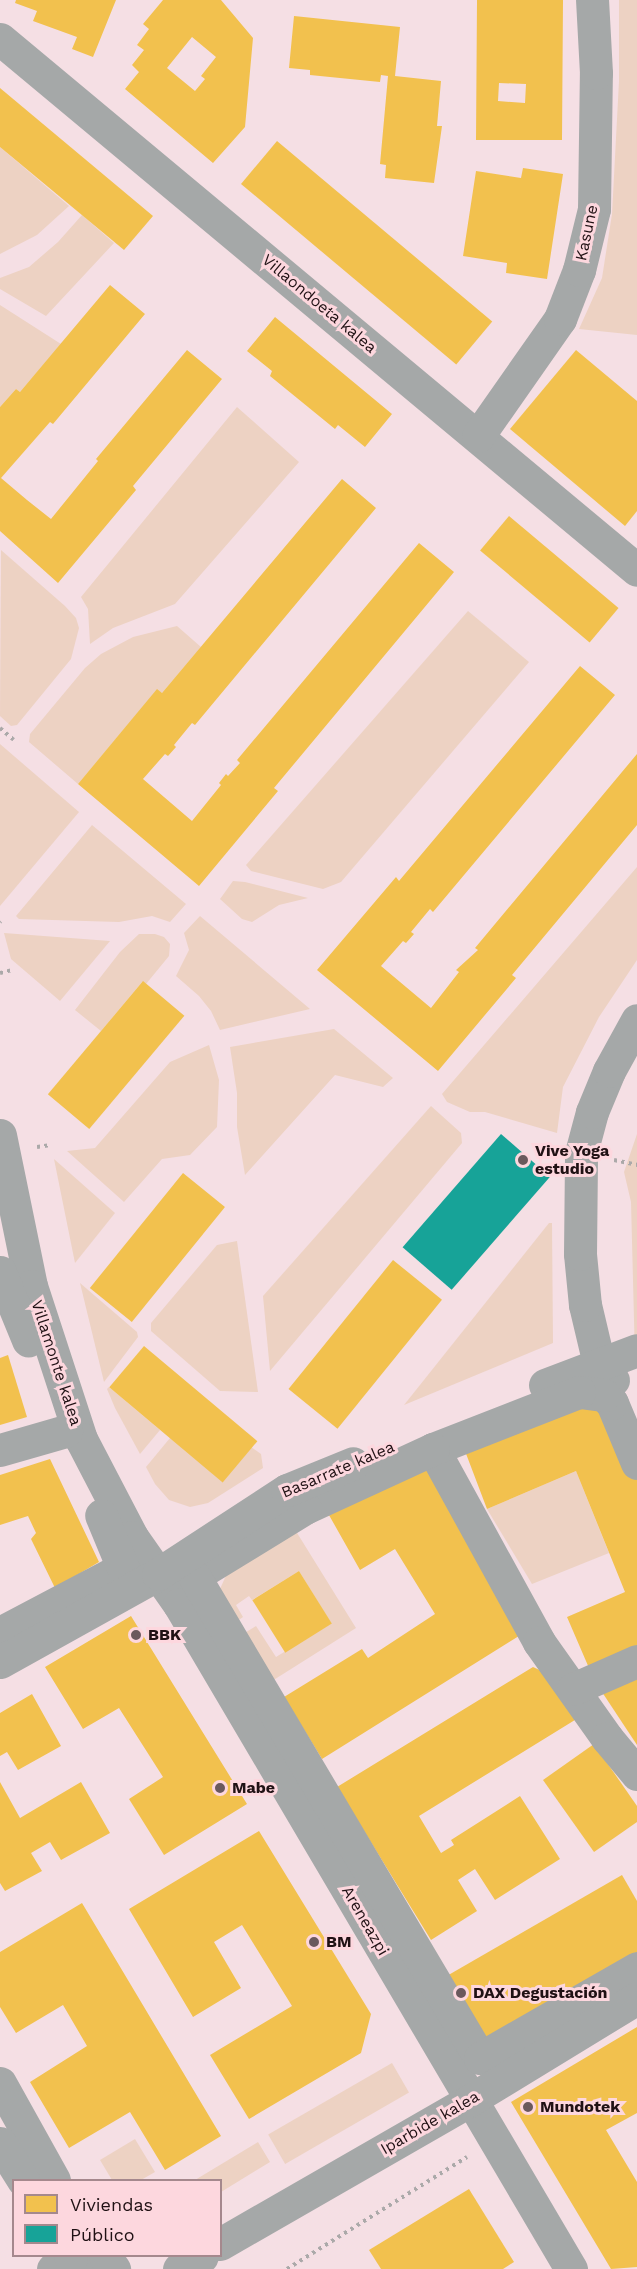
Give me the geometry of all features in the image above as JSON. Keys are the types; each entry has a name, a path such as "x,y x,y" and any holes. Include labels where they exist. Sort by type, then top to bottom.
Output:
{"street":[{"name":"Kasune","path":"478,436 560,319 579,270 594,210 596,73 592,0"},
{"name":"Villaondoeta kalea","path":"0,39 637,570"},
{"path":"637,1020 609,1071 582,1144 580,1254 585,1305 599,1364 620,1388 637,1428"},
{"name":"Villamonte kalea","path":"0,1135 31,1286 81,1439 132,1537 158,1574"},
{"path":"0,1272 13,1336 66,1431 123,1568 0,1633"},
{"name":"Basarrate kalea","path":"0,1662 158,1574 287,1490 637,1350"},
{"path":"637,1462 612,1403 604,1395 579,1392 433,1449 305,1508 194,1576 480,2058 637,1968"},
{"path":"0,1450 66,1431"},
{"path":"433,1449 538,1642 637,1774"},
{"name":"Areneazpi","path":"158,1574 185,1614 571,2269"},
{"path":"573,1689 637,1661"},
{"name":"Iparbide kalea","path":"222,2243 470,2100 637,1998"},
{"path":"0,2083 53,2179"},
{"path":"0,2143 22,2179"},
{"path":"52,2269 70,2257"},
{"path":"105,2257 114,2269"},
{"path":"179,2269 200,2257"}],"lane":[{"path":"83,2269 102,2257"}],"path":[{"path":"0,728 14,740"},
{"path":"0,973 12,970"},
{"path":"37,1147 51,1145"},
{"path":"287,2269 470,2155"}],"shaded area":[{"path":"619,0 637,0 637,335 579,329 602,278 612,214 619,81"},
{"path":"0,147 69,206 37,235 0,254"},
{"path":"82,215 114,243 46,316 0,289 0,278 29,267 58,242"},
{"path":"0,305 61,344 20,392 16,389 0,407"},
{"path":"237,407 299,462 175,604 113,628 90,644 88,609 81,597"},
{"path":"1,550 65,606 76,618 79,628 71,659 17,725 11,726 0,716"},
{"path":"468,611 529,662 341,882 323,889 251,871 246,865"},
{"path":"177,626 201,647 162,693 157,690 78,784 29,742 30,734 85,668 101,654 133,637"},
{"path":"0,744 79,812 0,906"},
{"path":"92,825 186,904 170,922 152,916 119,922 19,919 16,916"},
{"path":"637,867 637,960 599,1017 563,1087 557,1133 485,1112 470,1112 447,1102 442,1094"},
{"path":"233,881 308,898 279,905 252,922 242,919 220,899"},
{"path":"200,916 310,1009 220,1030 211,1011 199,996 176,976 189,950 184,933"},
{"path":"4,933 110,941 60,1001 11,959"},
{"path":"139,934 155,934 164,937 170,944 169,956 146,984 142,982 101,1031 75,1010 120,952"},
{"path":"334,1029 393,1078 383,1087 335,1075 245,1175 237,1127 237,1093 230,1047"},
{"path":"209,1045 219,1080 217,1127 190,1155 162,1159 124,1202 67,1151 95,1148 170,1062"},
{"path":"431,1106 461,1133 462,1143 270,1371 263,1296"},
{"path":"637,1134 637,1358 635,1359 631,1202 624,1172"},
{"path":"54,1159 115,1213 75,1263"},
{"path":"549,1223 552,1223 553,1343 404,1405"},
{"path":"237,1241 258,1392 220,1391 151,1331 151,1323 217,1245"},
{"path":"80,1283 137,1332 138,1337 104,1382"},
{"path":"109,1387 160,1430 140,1454 115,1408 107,1389"},
{"path":"170,1438 251,1447 261,1454 263,1468 208,1503 190,1507 169,1500 155,1484 146,1467"},
{"path":"576,1471 609,1553 532,1584 487,1509"},
{"path":"294,1528 356,1628 272,1681 243,1634 256,1626 276,1657 331,1623 299,1571 252,1600 249,1596 236,1605 243,1617 236,1622 220,1589 228,1571"},
{"path":"392,2063 409,2092 285,2164 268,2134"},
{"path":"135,2139 155,2172 143,2179 111,2179 100,2160"},
{"path":"258,2142 270,2162 222,2191 222,2179 197,2179"}],"building: Viviendas":[{"path":"16,0 116,0 93,57 72,49 77,37 33,21 37,11 15,3"},
{"path":"163,0 221,0 253,38 245,127 213,163 125,89 139,72 132,65 144,50 137,45 149,29 143,24","holes":["192,37 216,57 201,76 205,79 195,91 167,68"]},
{"path":"477,0 563,0 562,140 476,140","holes":["499,83 526,84 525,103 498,101"]},
{"path":"294,16 400,27 395,76 441,81 437,126 442,126 434,183 385,178 386,165 380,164 388,76 381,75 380,82 310,75 310,70 289,68"},
{"path":"0,88 153,216 124,250 0,147"},
{"path":"277,141 492,322 456,365 241,184"},
{"path":"523,168 563,174 547,279 506,273 507,263 463,256 476,171 521,178"},
{"path":"110,285 145,314 53,424 50,422 1,478 27,500 51,519 98,461 96,459 187,350 222,379 133,486 136,490 58,583 0,531 0,407 16,389 20,392"},
{"path":"275,317 392,414 365,447 338,425 335,429 270,376 272,371 247,351"},
{"path":"576,350 637,401 637,511 625,526 510,429"},
{"path":"342,479 376,508 195,725 192,723 174,745 176,747 168,756 165,754 143,779 192,821 221,785 219,783 226,774 228,776 240,763 237,760 419,543 454,572 274,788 278,791 199,886 78,784 157,689 162,693"},
{"path":"509,516 619,608 590,642 480,550"},
{"path":"580,666 615,695 433,912 430,909 411,932 414,934 406,943 403,941 381,966 431,1008 459,972 456,970 478,950 475,948 637,754 637,825 512,975 516,978 438,1071 317,970 396,877 399,881"},
{"path":"143,981 184,1016 89,1129 48,1094"},
{"path":"183,1173 225,1207 132,1322 90,1288"},
{"path":"393,1260 442,1300 337,1429 289,1389"},
{"path":"144,1346 257,1441 223,1482 109,1387"},
{"path":"8,1355 27,1417 0,1425 0,1358"},
{"path":"602,1398 637,1474 637,1648 589,1668 567,1617 625,1592 576,1471 487,1509 465,1451"},
{"path":"50,1459 99,1562 55,1588 31,1539 36,1533 28,1516 0,1525 0,1475"},
{"path":"425,1466 527,1631 322,1759 284,1697 362,1649 368,1658 435,1614 395,1549 360,1570 325,1508"},
{"path":"299,1571 332,1624 285,1653 252,1600"},
{"path":"131,1616 247,1804 164,1855 129,1799 163,1777 119,1708 83,1729 45,1667"},
{"path":"533,1667 563,1681 583,1715 419,1816 441,1853 454,1845 451,1840 520,1796 560,1859 495,1900 475,1869 458,1880 477,1911 431,1940 337,1787"},
{"path":"637,1673 637,1745 600,1689"},
{"path":"32,1694 61,1746 18,1770 7,1752 0,1756 0,1713"},
{"path":"594,1744 637,1806 637,1822 594,1852 543,1780"},
{"path":"0,1782 20,1818 81,1782 110,1833 61,1860 50,1842 31,1853 42,1871 5,1891 0,1883"},
{"path":"259,1831 371,2014 361,2053 249,2119 210,2055 292,2006 242,1925 214,1942 241,1988 193,2017 129,1909"},
{"path":"622,1875 637,1901 637,1963 487,2047 445,1977"},
{"path":"82,1903 221,2136 165,2170 130,2112 69,2148 30,2082 87,2046 63,2005 16,2033 0,2007 0,1952"},
{"path":"637,2027 637,2113 606,2130 637,2182 637,2267 611,2269 511,2102"},
{"path":"469,2189 514,2262 503,2269 381,2269 369,2250"}],"building: Público":[{"path":"501,1134 550,1177 452,1290 403,1247"}],"place":[{"name":"Vive Yoga estudio","path":"523,1160"},
{"name":"BBK","path":"136,1635"},
{"name":"Mabe","path":"220,1788"},
{"name":"BM","path":"314,1942"},
{"name":"DAX Degustación","path":"461,1993"},
{"name":"Mundotek","path":"528,2107"}]}
